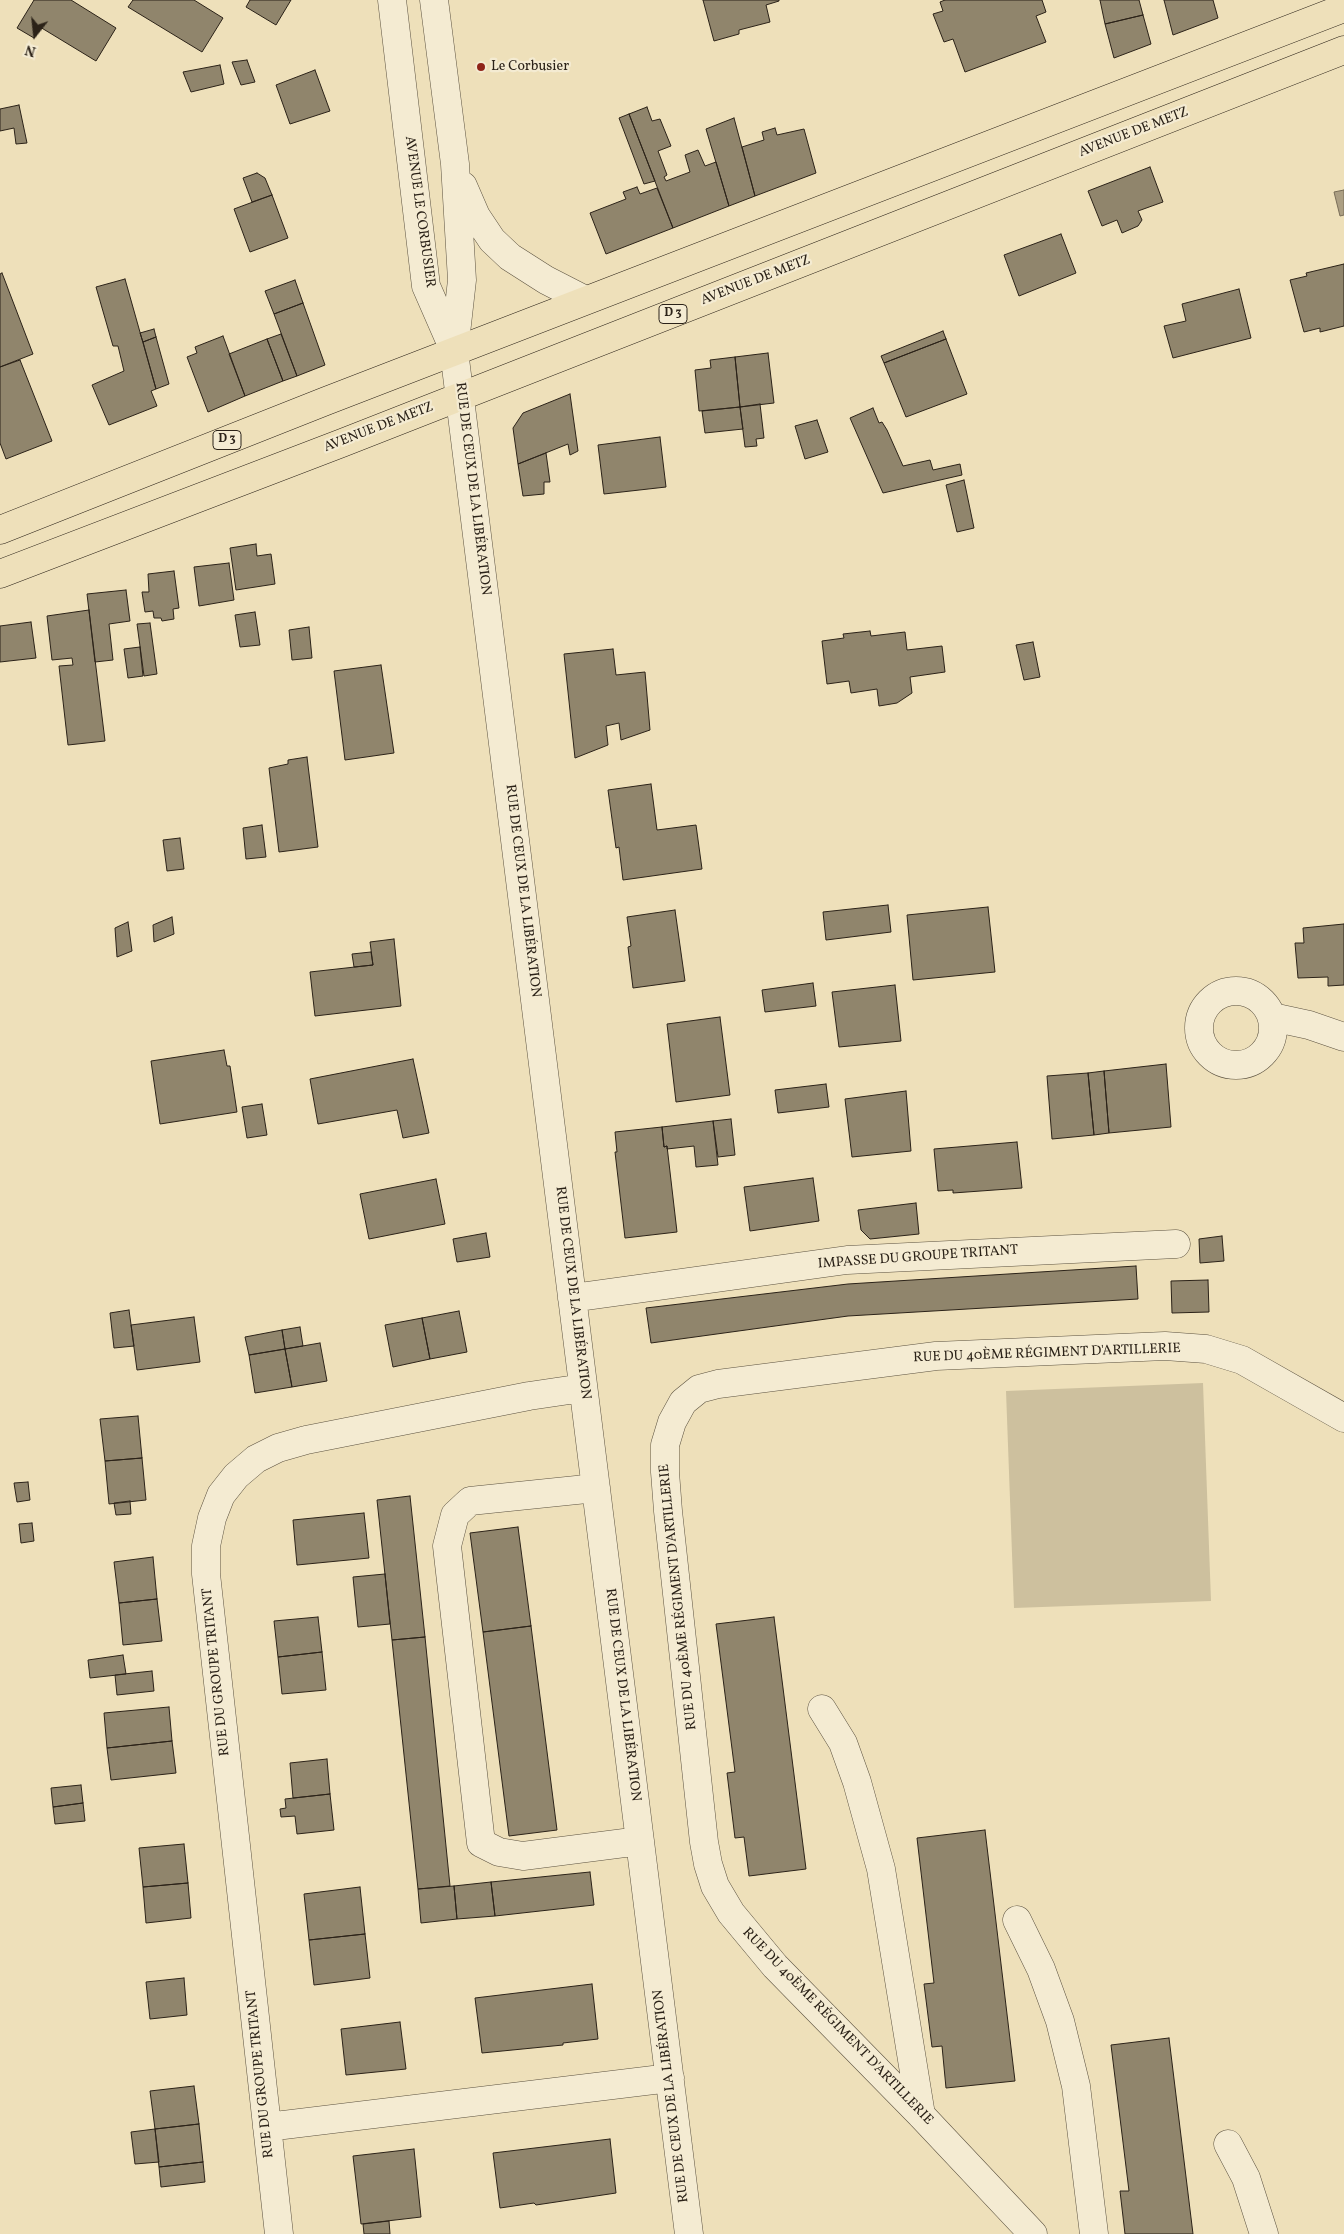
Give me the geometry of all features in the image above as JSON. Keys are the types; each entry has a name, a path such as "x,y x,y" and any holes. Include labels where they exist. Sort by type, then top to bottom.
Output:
{"main road":[{"name":"D 3","path":"0,530 585,300 1344,8"},
{"name":"AVENUE DE METZ","path":"0,574 1344,50"}],"street":[{"name":"AVENUE LE CORBUSIER","path":"392,0 426,286 454,352"},
{"path":"434,0 454,164 462,280 454,352"},
{"path":"454,164 476,216 492,240 517,262 546,280 585,300"},
{"name":"RUE DE CEUX DE LA LIBÉRATION","path":"454,352 689,2234"},
{"path":"1272,1017 1309,1025 1344,1037"},
{"name":"IMPASSE DU GROUPE TRITANT","path":"572,1298 847,1260 1176,1244"},
{"name":"RUE DU 40ÈME RÉGIMENT D'ARTILLERIE","path":"1032,2234 921,2115 748,1936 727,1906 716,1886 708,1864 665,1472 667,1437 672,1422 683,1402 699,1390 718,1384 936,1356 1165,1346 1206,1349 1242,1360 1344,1418"},
{"name":"RUE DU GROUPE TRITANT","path":"279,2234 206,1574 206,1546 212,1518 221,1496 236,1476 256,1459 278,1448 306,1440 529,1396 583,1388"},
{"path":"596,1488 470,1501 455,1515 447,1546 481,1842 499,1852 523,1856 640,1841"},
{"path":"822,1709 843,1743 849,1758 881,1869 921,2115"},
{"path":"1017,1920 1042,1969 1060,2021 1076,2086 1094,2234"},
{"path":"267,2127 670,2078"},
{"path":"1228,2144 1246,2178 1264,2234"}],"shaded area":[{"path":"1344,190 1344,215 1340,216 1334,192"},
{"path":"1203,1383 1211,1601 1014,1608 1006,1391"}],"building":[{"path":"34,0 71,0 116,28 96,61 40,27 34,38 17,28"},
{"path":"133,0 194,0 223,18 202,52 128,7"},
{"path":"250,0 291,0 276,25 246,7"},
{"path":"703,0 779,1 766,5 770,22 739,30 739,34 714,41"},
{"path":"945,0 1042,0 1046,12 1036,16 1046,42 965,72 953,39 944,42 933,14 943,11 940,2"},
{"path":"1100,0 1139,0 1143,15 1105,24"},
{"path":"1164,0 1213,0 1218,18 1173,35"},
{"path":"1143,15 1151,44 1114,58 1105,24"},
{"path":"247,60 255,82 241,85 232,62"},
{"path":"220,65 224,84 191,92 183,72"},
{"path":"315,70 330,111 290,124 276,85"},
{"path":"19,105 27,143 16,144 14,128 0,131 0,109"},
{"path":"647,107 652,121 660,119 671,146 658,151 667,175 664,177 666,181 690,172 685,155 698,150 705,166 716,162 729,206 673,228 629,114"},
{"path":"629,114 655,181 644,184 619,118"},
{"path":"734,118 755,196 729,206 706,129"},
{"path":"775,128 777,135 804,129 816,173 755,196 742,147 764,140 762,132"},
{"path":"1150,167 1163,202 1138,211 1142,220 1138,226 1122,233 1117,220 1102,226 1088,191"},
{"path":"257,173 265,178 272,195 252,202 243,178"},
{"path":"637,187 640,194 657,188 673,228 606,254 590,213 626,199 623,192"},
{"path":"272,195 288,238 250,252 234,209"},
{"path":"1061,234 1076,273 1019,296 1004,255"},
{"path":"1344,264 1344,326 1320,332 1320,328 1304,332 1290,280 1307,276 1306,273"},
{"path":"2,273 33,354 0,367 0,274"},
{"path":"125,279 156,389 151,391 157,406 109,425 92,385 124,371 118,346 113,346 96,287"},
{"path":"295,280 303,303 274,314 265,291"},
{"path":"1239,289 1251,338 1173,358 1164,326 1186,321 1182,304"},
{"path":"303,303 325,365 297,376 274,314"},
{"path":"154,329 156,337 143,342 140,333"},
{"path":"943,331 946,339 884,363 881,356"},
{"path":"281,334 297,376 283,381 267,339"},
{"path":"223,336 245,396 208,412 187,357 197,353 195,347"},
{"path":"156,337 169,384 156,389 143,342"},
{"path":"267,339 283,381 245,396 229,354"},
{"path":"946,339 967,394 906,417 884,363"},
{"path":"768,353 774,403 740,407 735,357"},
{"path":"735,357 740,407 699,411 695,370 711,368 710,360"},
{"path":"20,360 52,441 6,459 0,443 0,367"},
{"path":"570,394 578,451 570,455 568,444 518,464 513,428 523,413"},
{"path":"760,404 764,438 756,439 757,446 745,447 740,407"},
{"path":"740,407 743,429 705,433 702,411"},
{"path":"873,408 879,423 882,422 887,430 903,466 930,460 933,470 960,464 962,475 883,493 850,418"},
{"path":"817,420 828,452 805,459 795,426"},
{"path":"660,437 666,487 604,494 598,445"},
{"path":"546,453 550,482 544,482 544,494 523,496 518,464"},
{"path":"964,480 974,528 957,532 946,485"},
{"path":"256,544 257,556 271,554 275,584 236,590 230,548"},
{"path":"229,563 234,600 199,606 194,567"},
{"path":"174,571 179,608 173,609 174,619 162,621 161,618 154,618 153,611 145,612 142,592 149,592 148,574"},
{"path":"126,590 130,621 109,624 113,660 95,662 87,594"},
{"path":"89,610 105,741 68,745 59,666 73,665 72,658 52,660 47,616"},
{"path":"255,612 260,645 240,647 235,615"},
{"path":"31,622 36,658 0,662 0,626"},
{"path":"150,623 157,674 144,676 137,624"},
{"path":"309,627 312,658 292,660 289,630"},
{"path":"870,631 871,636 905,632 907,650 942,646 945,672 910,677 912,693 897,703 879,706 877,689 851,693 849,681 827,684 822,641 844,638 843,634"},
{"path":"1033,642 1040,677 1024,680 1016,645"},
{"path":"140,647 143,676 128,678 124,649"},
{"path":"613,649 616,675 645,672 650,730 621,740 619,723 606,726 608,745 575,758 564,654"},
{"path":"381,665 394,753 345,760 334,671"},
{"path":"307,757 318,847 279,852 269,768 288,764 288,760"},
{"path":"651,784 657,830 696,825 702,869 623,880 619,847 616,848 608,790"},
{"path":"262,825 266,857 246,859 243,828"},
{"path":"180,838 184,869 167,871 163,840"},
{"path":"888,905 891,932 826,940 823,912"},
{"path":"988,907 995,972 913,980 907,915"},
{"path":"675,910 685,981 633,988 628,947 631,946 627,917"},
{"path":"172,917 174,934 154,942 153,925"},
{"path":"128,922 132,951 117,957 115,928"},
{"path":"1344,924 1344,985 1328,986 1328,977 1298,978 1295,943 1304,943 1303,928"},
{"path":"394,939 401,1006 315,1016 310,972 373,965 370,942"},
{"path":"371,952 373,965 354,967 352,954"},
{"path":"813,983 816,1006 765,1012 762,990"},
{"path":"895,985 901,1041 839,1047 832,992"},
{"path":"720,1017 730,1095 676,1102 667,1024"},
{"path":"224,1050 227,1066 230,1066 237,1112 160,1124 151,1061"},
{"path":"413,1059 429,1133 403,1138 397,1110 318,1124 310,1079"},
{"path":"1166,1064 1171,1127 1109,1133 1104,1071"},
{"path":"1104,1071 1109,1133 1094,1135 1088,1073"},
{"path":"1088,1073 1094,1135 1052,1139 1047,1076"},
{"path":"826,1084 829,1107 778,1113 775,1090"},
{"path":"906,1091 911,1151 852,1157 845,1099"},
{"path":"262,1104 267,1135 247,1138 242,1107"},
{"path":"731,1119 735,1155 718,1157 713,1121"},
{"path":"713,1121 718,1165 696,1167 694,1146 667,1149 667,1146 664,1147 662,1127"},
{"path":"662,1127 664,1147 667,1146 677,1232 625,1238 615,1152 617,1152 615,1132"},
{"path":"1017,1142 1022,1188 953,1193 953,1190 938,1191 934,1149"},
{"path":"813,1178 819,1221 750,1231 744,1187"},
{"path":"436,1179 445,1224 369,1239 360,1194"},
{"path":"916,1203 919,1234 870,1239 861,1230 858,1210"},
{"path":"486,1233 490,1257 457,1262 453,1239"},
{"path":"1222,1236 1224,1261 1200,1263 1199,1239"},
{"path":"1136,1266 1138,1299 848,1316 651,1343 646,1308 848,1284"},
{"path":"1208,1280 1209,1312 1172,1313 1171,1281"},
{"path":"129,1310 134,1346 114,1348 110,1313"},
{"path":"459,1311 467,1352 430,1359 422,1318"},
{"path":"194,1317 200,1362 137,1370 131,1325"},
{"path":"422,1318 430,1359 393,1367 385,1325"},
{"path":"300,1327 303,1346 285,1349 282,1330"},
{"path":"282,1330 285,1349 249,1355 245,1337"},
{"path":"320,1343 327,1381 292,1387 285,1349"},
{"path":"285,1349 292,1387 255,1393 249,1355"},
{"path":"138,1416 142,1458 105,1461 100,1419"},
{"path":"142,1458 146,1500 109,1504 105,1461"},
{"path":"28,1482 30,1500 17,1502 14,1483"},
{"path":"410,1496 425,1637 392,1640 377,1500"},
{"path":"130,1501 131,1514 116,1515 114,1503"},
{"path":"364,1513 369,1558 297,1565 293,1520"},
{"path":"32,1523 34,1541 21,1543 19,1524"},
{"path":"518,1527 531,1626 483,1632 470,1533"},
{"path":"153,1557 157,1599 119,1603 114,1562"},
{"path":"385,1574 390,1624 358,1627 353,1577"},
{"path":"157,1599 162,1641 123,1645 119,1603"},
{"path":"318,1617 322,1652 278,1657 274,1621"},
{"path":"774,1617 806,1869 749,1876 744,1837 735,1838 727,1773 735,1772 716,1624"},
{"path":"531,1626 557,1830 509,1836 483,1632"},
{"path":"425,1637 450,1886 418,1889 392,1640"},
{"path":"322,1652 326,1690 282,1694 278,1657"},
{"path":"123,1655 126,1674 90,1678 88,1660"},
{"path":"152,1671 154,1691 117,1695 115,1675"},
{"path":"169,1707 172,1741 107,1748 104,1713"},
{"path":"172,1741 176,1773 111,1780 107,1748"},
{"path":"327,1759 330,1794 293,1798 290,1763"},
{"path":"81,1785 83,1803 53,1807 51,1788"},
{"path":"330,1794 334,1830 297,1834 295,1816 281,1817 280,1809 286,1808 285,1799"},
{"path":"83,1803 85,1821 55,1824 53,1807"},
{"path":"985,1830 1015,2081 946,2088 942,2046 932,2047 924,1984 934,1983 917,1838"},
{"path":"184,1844 188,1883 143,1887 139,1848"},
{"path":"590,1872 594,1905 495,1916 491,1882"},
{"path":"491,1882 495,1916 457,1919 454,1886"},
{"path":"188,1883 191,1918 146,1923 143,1887"},
{"path":"454,1886 457,1919 421,1923 418,1889"},
{"path":"360,1887 365,1934 309,1940 304,1894"},
{"path":"365,1934 370,1978 314,1985 309,1940"},
{"path":"184,1978 187,2015 150,2019 146,1982"},
{"path":"592,1984 598,2039 563,2043 563,2045 482,2053 475,1998"},
{"path":"400,2022 406,2069 346,2075 341,2029"},
{"path":"1169,2038 1193,2234 1125,2234 1120,2191 1129,2191 1111,2045"},
{"path":"194,2086 199,2124 155,2129 150,2091"},
{"path":"199,2124 203,2162 159,2167 155,2129"},
{"path":"155,2129 159,2162 135,2164 131,2132"},
{"path":"610,2139 616,2193 536,2205 534,2203 500,2208 493,2153"},
{"path":"414,2149 421,2217 361,2224 353,2156"},
{"path":"203,2162 205,2182 161,2187 159,2167"},
{"path":"389,2221 390,2234 364,2234 363,2224"}],"place":[{"name":"Le Corbusier","path":"481,67"}]}
